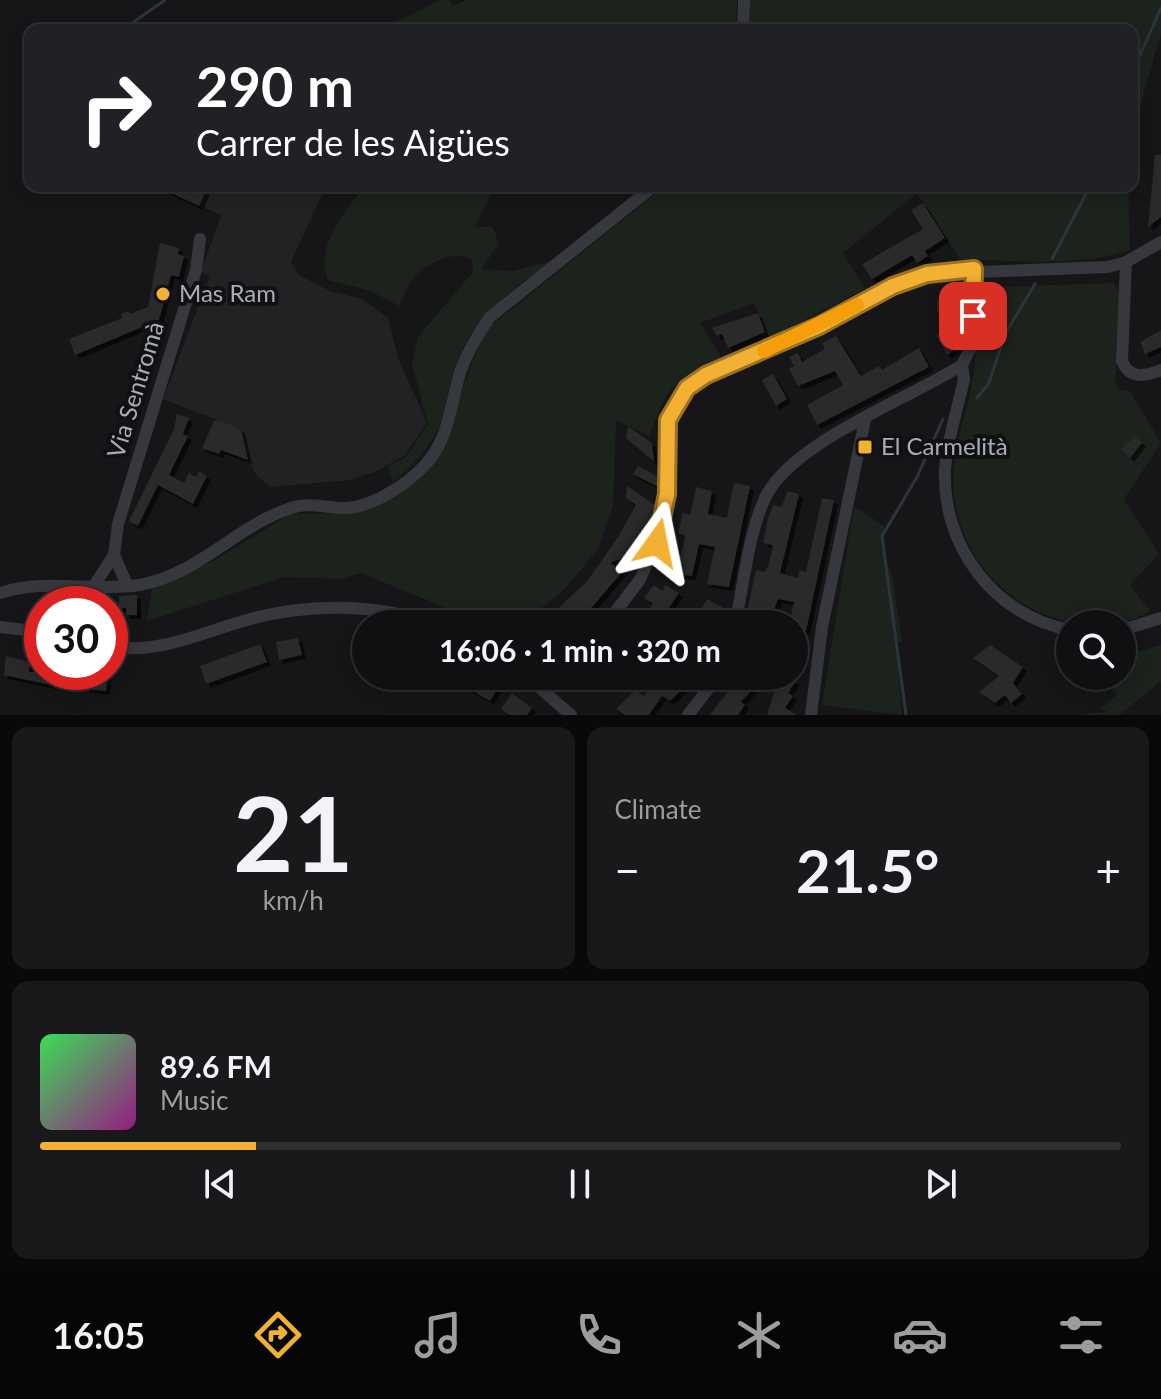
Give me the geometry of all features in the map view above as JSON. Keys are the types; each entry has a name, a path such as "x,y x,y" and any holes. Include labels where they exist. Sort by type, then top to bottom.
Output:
{"street":[{"path":"743,24 744,0"},
{"path":"0,593 43,585 127,585 167,578 293,507 349,508 386,494 407,480 436,452 446,431 461,371 475,337 490,317 646,192"},
{"name":"Via Sentromà","path":"95,584 114,555 118,524 196,270 200,239"},
{"path":"617,610 639,581 657,543 667,494 668,420 687,388 706,375 826,322 893,286 927,274 974,269 1093,269 1126,262 1161,242"},
{"path":"1126,262 1122,361 1131,374 1139,376 1161,370"},
{"path":"738,610 760,511 772,486 808,450 962,365 972,345 974,269"},
{"path":"962,365 964,379 945,467 947,500 959,544 972,568 1003,599 1032,619 1056,626"},
{"path":"811,715 822,627 865,420"},
{"path":"114,555 127,585"},
{"path":"128,646 174,644 245,620 328,608 370,610"},
{"path":"1136,626 1161,618"},
{"path":"0,627 24,630"},
{"path":"542,690 571,715"},
{"path":"688,715 707,690"}],"shaded area":[{"path":"439,0 449,0 452,6 467,0 737,0 736,24 387,24"},
{"path":"750,0 1161,0 1161,33 1138,114 1138,24 749,24"},
{"path":"169,192 323,192 291,262 299,275 330,291 362,299 388,318 398,358 427,423 405,455 377,471 350,480 270,487 257,476 248,460 241,429 163,399 210,276 201,272 221,215"},
{"path":"360,192 491,192 475,227 493,227 499,244 481,269 513,271 551,261 504,298 473,330 463,349 446,411 435,434 422,455 393,482 388,466 406,457 428,424 412,364 418,337 473,272 472,260 448,257 422,270 410,282 400,306 368,290 328,280 325,254 341,218"},
{"path":"658,192 1128,192 1130,250 1089,259 1024,262 960,259 917,193 843,253 865,289 769,338 754,303 700,323 721,357 693,371 674,387 661,407 650,436 616,420 613,506 598,549 562,592 540,609 451,610 361,573 340,579 284,577 147,621 152,588 213,561 291,514 346,513 421,474 480,343 492,325"},
{"path":"1113,283 1121,294 1115,383 1118,389 1130,391 1161,443 1124,499 1159,554 1130,585 1150,611 1139,617 1136,618 1136,610 1056,610 1056,618 1032,609 1011,596 993,579 966,540 954,493 954,468 973,378 979,313 985,293 995,287"},
{"path":"854,506 884,526 881,548 892,575 902,642 896,640 902,715 822,705"},
{"path":"1161,645 1161,681 1119,715 1078,715 1106,712 1101,708 1117,695 1113,690 1136,690 1136,652"}],"building":[{"path":"1155,155 1161,155 1161,217 1148,227"},
{"path":"169,192 205,192 199,206"},
{"path":"923,203 945,238 925,251 928,256 917,263 912,255 872,279 862,264 923,229 911,210"},
{"name":"Mas Ram","path":"160,243 179,248 178,254 184,256 179,277 171,275 159,320 75,355 69,339 122,318 121,314 128,311 130,314 148,307"},
{"path":"937,300 961,300 962,345 947,355 936,335 942,335 942,313 937,313"},
{"path":"758,313 765,332 728,348 722,334 717,336 712,328"},
{"path":"1161,330 1161,347 1145,354 1140,342"},
{"path":"836,336 861,376 879,366 882,370 919,348 929,367 817,425 807,405 843,385 835,371 798,386 789,369 794,366 789,357 798,353 802,362 825,349 822,343"},
{"path":"773,374 787,399 776,406 762,380"},
{"path":"177,414 189,418 183,434 188,436 169,475 184,483 189,473 196,477 199,471 207,476 193,504 158,485 138,526 129,521 174,429"},
{"path":"214,421 241,429 248,460 221,450 219,454 202,448"},
{"path":"628,426 652,443 654,462 626,438"},
{"path":"1135,436 1142,443 1130,458 1121,449"},
{"path":"638,466 658,477 658,487 633,474"},
{"path":"734,483 750,486 729,587 707,584 715,547 699,544 692,576 674,574 676,570 664,567 671,553 680,555 685,536 678,533 683,513 690,515 696,487 712,491 708,514 727,518"},
{"path":"627,486 655,505 653,516 626,557 610,563 623,571 589,610 556,610 588,580 618,537 636,505 626,498"},
{"path":"788,491 799,494 780,573 798,578 799,570 806,572 822,498 834,500 808,622 808,610 792,610 794,602 778,599 774,610 747,610 756,570 765,572 769,564 773,545 763,543 768,519 773,505 781,507"},
{"path":"654,585 662,591 666,585 679,593 667,610 649,610 653,604 644,598"},
{"path":"137,595 137,615 128,615 128,596"},
{"path":"707,599 724,608 723,610 701,610"},
{"path":"298,638 302,655 279,660 276,642"},
{"path":"260,644 267,662 206,684 200,666"},
{"path":"990,645 1023,667 1013,683 1022,694 1011,703 1005,695 995,703 979,692 999,676 973,658"},
{"path":"6,656 24,660 24,679 4,675"},
{"path":"471,690 496,690 490,701"},
{"path":"635,690 644,696 648,690 682,690 670,701 662,696 649,715 625,715 616,709"},
{"path":"729,690 752,690 741,702 745,705 738,715 710,715"},
{"path":"775,690 790,690 788,693 793,696 785,708 797,715 767,715"},
{"path":"512,693 532,708 527,715 509,715 501,709"}],"waterway":[{"path":"131,24 165,0"},
{"path":"1138,60 1161,8"},
{"path":"1052,259 1087,192"},
{"path":"977,398 989,383 1005,334 1035,284"},
{"path":"906,715 882,536 917,477 943,419"}],"slow traffic":[{"path":"764,351 857,305"}],"place":[{"name":"Mas Ram","path":"163,294"},
{"name":"El Carmelità","path":"865,447"}],"route":[{"path":"657,543 667,494 665,432 676,401 692,384 706,375 800,335 875,294 927,274 974,269 973,316"}]}
